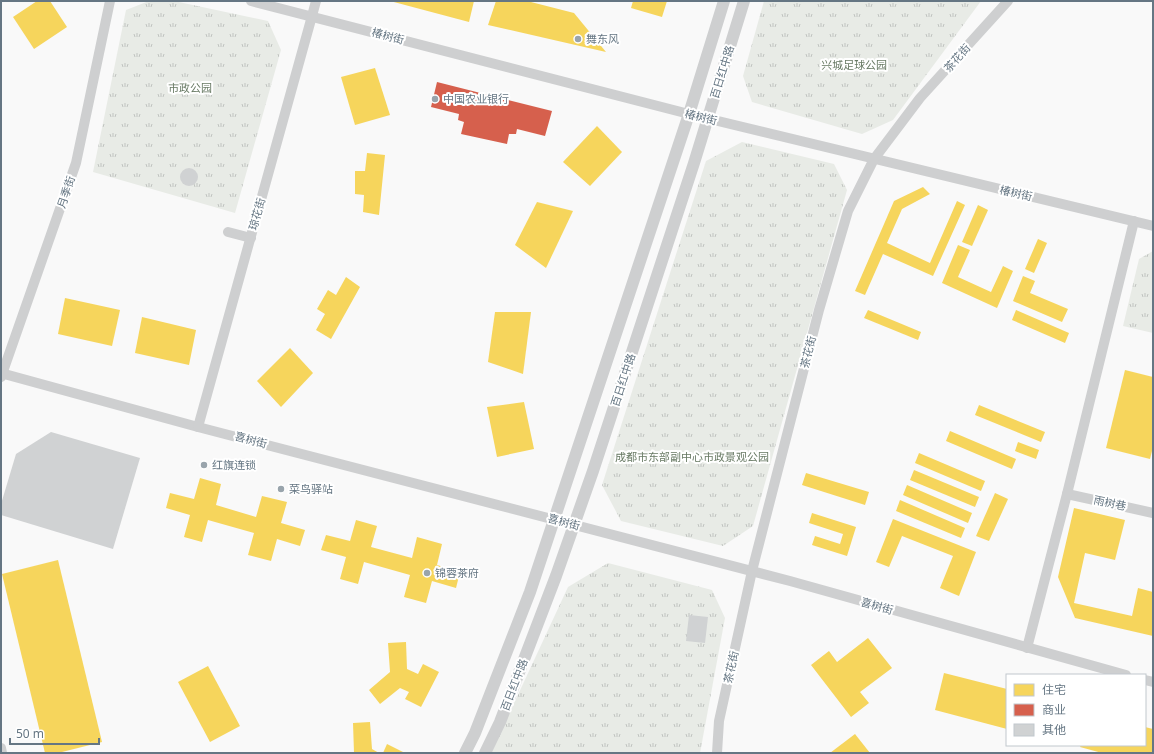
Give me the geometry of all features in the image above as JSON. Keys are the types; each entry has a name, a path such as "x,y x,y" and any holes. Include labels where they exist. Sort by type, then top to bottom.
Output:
{"street":[{"name":"月季街","path":"2,374 76,163 110,1"},
{"name":"椿树街","path":"251,1 689,114 1153,226"},
{"name":"琼花街","path":"198,427 316,1"},
{"name":"百日红中路","path":"465,753 475,733 527,600 689,114 724,1"},
{"name":"百日红中路","path":"485,753 500,722 556,576 596,463 708,118 744,1"},
{"name":"茶花街","path":"717,753 720,721 752,572 819,310 848,211 874,159 920,98 1008,1"},
{"path":"1027,648 1067,494 1134,221"},
{"path":"228,232 251,238"},
{"name":"喜树街","path":"2,374 198,427 752,572 1122,674"},
{"name":"雨树巷","path":"1067,494 1153,513"},
{"path":"1,748 2,753"}],"green space":[{"name":"市政公园","path":"149,1 174,1 268,21 281,50 235,213 93,172 126,10"},
{"name":"兴城足球公园","path":"764,1 981,1 893,120 862,134 752,102 743,76"},
{"name":"成都市东部副中心市政景观公园","path":"742,142 834,164 847,190 753,526 723,546 621,521 602,485 706,161"},
{"path":"1153,251 1153,333 1123,326 1139,259"},
{"path":"608,563 712,590 725,618 700,753 491,753 568,587"}],"building: 住宅":[{"path":"37,1 50,1 67,27 34,49 13,17"},
{"path":"390,1 474,1 469,22"},
{"path":"496,1 527,1 574,13 606,52 488,25"},
{"path":"633,1 667,1 662,17 631,8"},
{"path":"375,68 390,115 355,125 341,77"},
{"path":"597,126 622,152 590,186 563,162"},
{"path":"367,153 385,155 379,215 363,212 364,195 355,194 355,171 365,171"},
{"path":"923,187 930,194 902,209 887,243 930,263 957,201 965,205 933,276 883,254 865,295 855,291 894,201"},
{"path":"537,202 573,211 546,268 515,245"},
{"path":"978,205 988,210 972,246 962,242"},
{"path":"1038,239 1047,243 1034,273 1025,269"},
{"path":"958,245 970,250 958,277 991,292 1003,266 1013,271 997,308 942,283"},
{"path":"1023,276 1035,281 1030,293 1068,309 1062,322 1013,301"},
{"path":"346,277 360,287 331,339 316,330 325,314 317,309 328,290 336,295"},
{"path":"65,298 120,310 112,346 58,334"},
{"path":"868,310 921,332 918,340 864,318"},
{"path":"1016,310 1069,333 1065,343 1012,320"},
{"path":"495,312 531,312 523,374 488,362"},
{"path":"142,317 196,330 189,365 135,353"},
{"path":"290,348 313,373 281,407 257,381"},
{"path":"1125,370 1153,377 1153,447 1150,459 1106,448"},
{"path":"524,402 534,449 497,457 487,407"},
{"path":"979,405 1045,432 1041,442 975,415"},
{"path":"950,431 1016,459 1012,469 946,441"},
{"path":"1018,442 1039,450 1036,459 1015,451"},
{"path":"919,453 985,481 981,491 915,463"},
{"path":"914,470 979,497 975,507 910,480"},
{"path":"806,473 869,492 865,505 802,485"},
{"path":"200,478 221,484 216,505 256,517 262,496 287,502 281,523 305,530 300,546 277,539 271,561 248,555 254,533 208,520 202,542 184,537 190,515 166,508 170,493 194,499"},
{"path":"907,485 972,513 968,523 903,495"},
{"path":"995,493 1008,499 989,541 976,536"},
{"path":"900,500 965,528 961,538 896,511"},
{"path":"1074,508 1125,520 1115,560 1085,553 1074,603 1132,616 1138,588 1153,592 1153,636 1075,618 1058,577"},
{"path":"812,513 856,527 847,556 812,545 815,536 840,544 843,534 809,523"},
{"path":"893,519 976,552 959,596 940,588 953,556 902,536 889,567 876,562"},
{"path":"356,520 377,526 371,547 412,558 417,537 442,544 437,565 460,572 456,588 432,581 426,603 404,597 410,575 364,562 358,584 340,579 346,557 321,550 326,535 350,541"},
{"path":"58,560 102,742 58,753 45,753 2,574"},
{"path":"868,638 892,668 860,692 869,703 851,717 811,665 829,651 837,662"},
{"path":"406,642 407,669 418,674 423,664 439,672 421,707 405,699 409,692 400,688 380,704 369,690 390,672 388,643"},
{"path":"208,666 240,726 210,742 178,682"},
{"path":"944,673 1006,689 1006,729 935,710"},
{"path":"370,722 372,749 379,753 354,753 353,723"},
{"path":"1146,727 1153,729 1153,753 1102,753 1080,747 1146,746"},
{"path":"855,734 870,753 830,753"},
{"path":"387,744 405,753 383,753"}],"building: 商业":[{"path":"437,82 552,111 545,136 517,129 516,134 509,134 507,144 461,134 464,122 458,120 459,114 431,107"}],"building: 其他":[{"path":"185,168 193,168 198,173 196,184 193,186 185,186 180,181 180,173"},
{"path":"51,432 140,458 113,549 1,515 1,504 16,454"},
{"path":"689,615 708,617 705,643 686,641"}],"place":[{"name":"舞东风","path":"578,39"},
{"name":"中国农业银行","path":"435,99"},
{"name":"红旗连锁","path":"204,465"},
{"name":"菜鸟驿站","path":"281,489"},
{"name":"锦蓉茶府","path":"427,573"}]}
